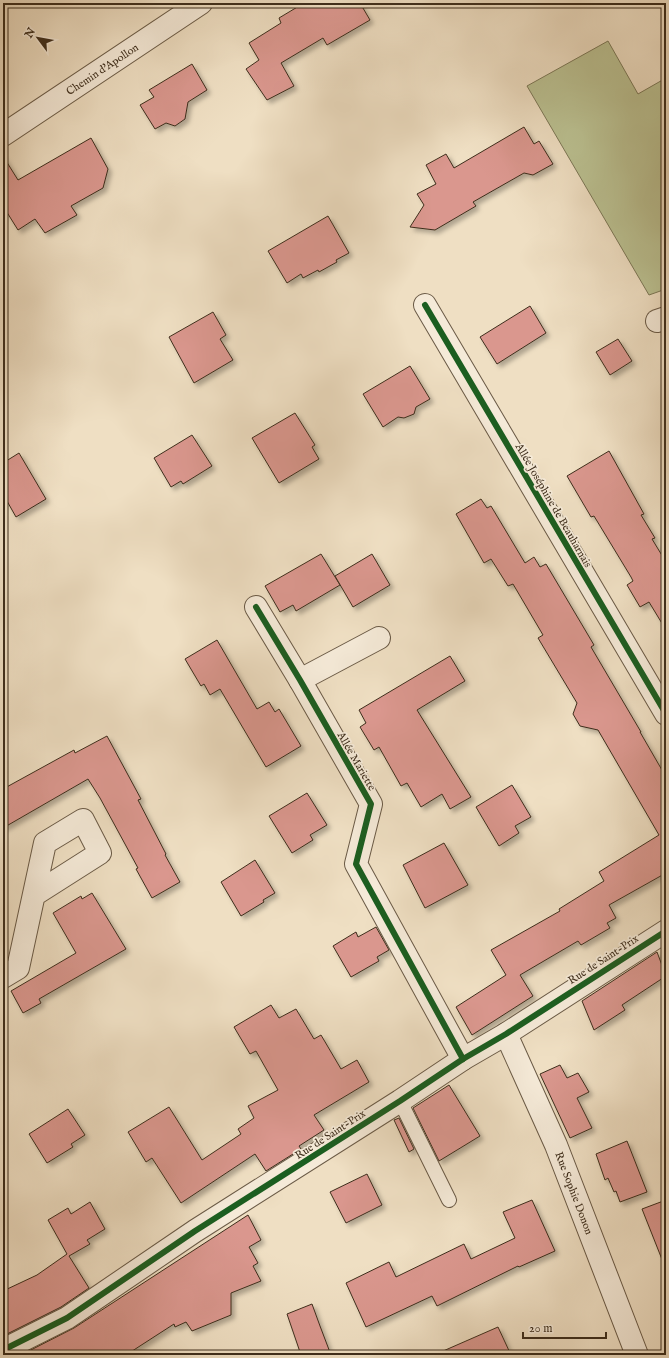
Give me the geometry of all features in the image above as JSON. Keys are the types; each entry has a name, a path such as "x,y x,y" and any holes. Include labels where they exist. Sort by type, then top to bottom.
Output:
{"street":[{"name":"Chemin d'Apollon","path":"3,135 194,5"},
{"name":"Allée Joséphine de Beauharnais","path":"425,305 666,714"},
{"name":"Allée Mariette","path":"256,607 300,680 370,804 356,864 463,1059"},
{"path":"300,680 379,638"},
{"path":"3,977 18,968 34,895"},
{"name":"Rue de Saint-Prix","path":"3,1350 67,1318 195,1231 666,931"},
{"name":"Rue Sophie Donon","path":"506,1034 556,1145 637,1355"}],"lane":[{"path":"400,1101 449,1200"}],"green space":[{"path":"608,41 638,94 666,78 666,289 649,295 527,86"}],"building":[{"path":"304,3 360,3 370,20 327,45 323,38 281,63 294,86 267,100 246,69 259,60 249,43 281,23 279,18"},
{"path":"192,64 207,90 188,102 185,119 175,126 166,123 155,129 140,105 154,97 149,90"},
{"path":"524,127 534,144 539,141 553,164 533,175 524,173 473,202 476,206 435,230 410,227 424,205 417,194 436,184 426,165 446,154 454,168"},
{"path":"91,138 108,169 103,188 71,206 77,215 45,233 35,219 18,230 3,206 3,156 18,180"},
{"path":"328,216 349,253 319,272 318,270 303,278 301,274 287,283 268,251"},
{"path":"530,306 546,333 497,364 480,337"},
{"path":"213,312 226,335 220,339 233,360 194,383 169,337"},
{"path":"618,339 632,361 610,375 596,352"},
{"path":"410,366 430,399 416,407 414,414 404,418 398,417 383,427 363,394"},
{"path":"295,413 315,445 312,447 319,459 279,483 252,438"},
{"path":"192,435 212,466 183,484 181,481 171,487 154,458"},
{"path":"609,451 644,514 641,515 655,538 652,539 666,562 666,630 649,602 640,607 627,585 633,581 631,577 594,516 591,517 567,476"},
{"path":"19,453 46,499 16,517 3,494 3,463"},
{"path":"481,499 487,508 491,506 525,563 534,557 540,567 546,564 594,645 591,647 666,777 666,873 609,905 616,918 607,923 610,928 581,945 578,941 520,975 533,996 472,1035 456,1007 506,975 491,950 560,911 559,909 604,881 599,872 659,835 598,730 580,726 573,714 577,703 538,638 543,635 513,584 508,586 491,559 484,563 456,514"},
{"path":"321,554 340,585 296,611 293,605 280,612 265,586"},
{"path":"372,554 390,585 353,607 335,576"},
{"path":"217,640 257,709 269,702 275,712 279,709 301,746 266,767 220,689 210,695 204,684 201,686 185,659"},
{"path":"450,656 465,681 417,710 471,797 450,809 442,794 421,807 407,783 401,786 379,747 374,750 360,727 366,723 359,710"},
{"path":"107,736 141,799 138,800 180,882 152,898 136,869 138,868 88,779 3,828 3,789 74,750 75,753"},
{"path":"512,785 531,817 515,826 519,833 499,846 476,807"},
{"path":"307,793 327,825 310,835 313,840 292,853 269,816"},
{"path":"444,843 468,885 425,908 403,865"},
{"path":"255,860 275,893 263,900 264,902 241,916 221,882"},
{"path":"92,893 126,949 39,999 41,1003 23,1013 11,991 76,953 53,913 81,896 82,899"},
{"path":"376,927 389,950 377,957 379,961 351,977 333,946 356,932 358,937"},
{"path":"657,952 666,976 622,1005 625,1010 594,1030 582,1001"},
{"path":"271,1005 279,1018 296,1009 314,1039 321,1035 341,1069 357,1060 369,1082 314,1115 324,1130 299,1146 301,1149 266,1171 255,1154 181,1203 152,1158 146,1162 128,1132 169,1107 202,1160 241,1134 238,1129 254,1118 248,1106 278,1090 256,1051 250,1054 234,1027"},
{"path":"560,1065 567,1078 578,1073 589,1092 577,1098 592,1128 570,1138 540,1074"},
{"path":"449,1085 480,1136 439,1161 413,1108"},
{"path":"68,1109 85,1135 71,1144 73,1147 47,1163 29,1134"},
{"path":"399,1118 414,1149 409,1152 394,1120"},
{"path":"627,1141 647,1192 620,1202 616,1191 614,1192 608,1178 605,1180 596,1154"},
{"path":"367,1174 382,1205 346,1223 330,1192"},
{"path":"532,1200 555,1251 519,1267 518,1266 437,1306 432,1296 366,1327 346,1283 389,1262 396,1277 464,1244 471,1259 515,1238 503,1212"},
{"path":"666,1200 666,1267 665,1267 642,1209"},
{"path":"90,1202 105,1229 87,1240 90,1244 69,1256 89,1288 61,1307 3,1336 3,1291 37,1275 67,1254 48,1220 68,1208 71,1214"},
{"path":"248,1215 261,1240 249,1247 258,1263 253,1266 261,1281 231,1293 231,1315 192,1331 186,1322 175,1327 174,1324 126,1355 21,1355 74,1328"},
{"path":"312,1304 331,1355 301,1355 287,1314"},
{"path":"498,1327 511,1355 434,1355"}],"cycle path":[{"path":"425,305 666,714"},
{"path":"256,607 371,804 356,864 463,1059"},
{"path":"3,1350 67,1318 195,1231 666,931"}]}
